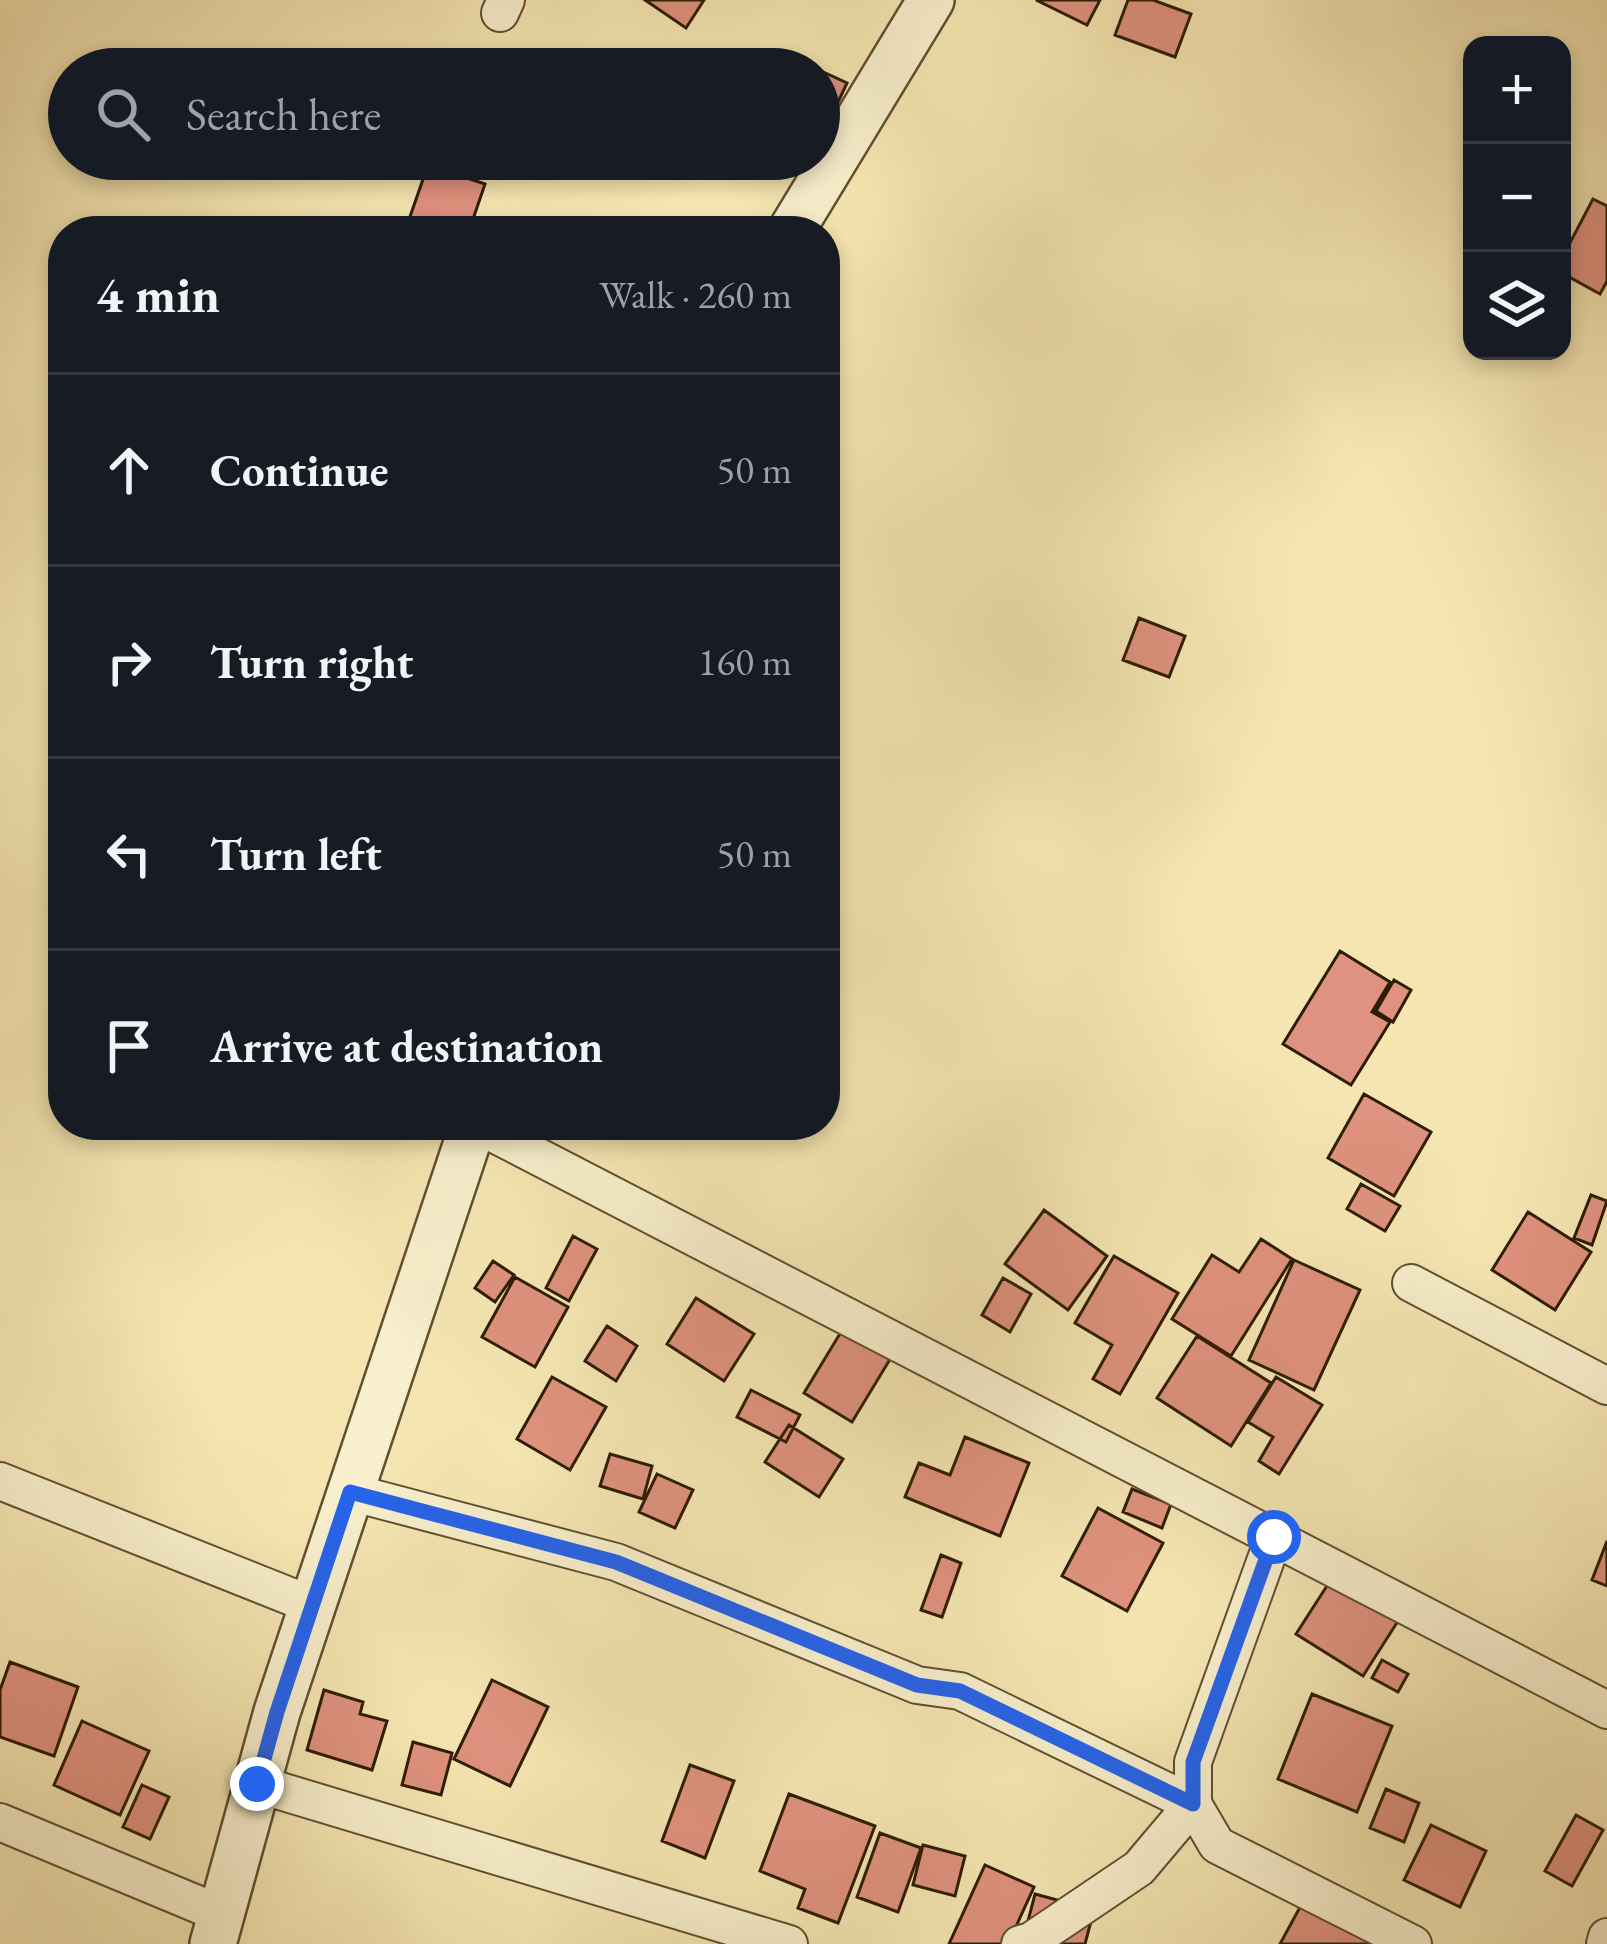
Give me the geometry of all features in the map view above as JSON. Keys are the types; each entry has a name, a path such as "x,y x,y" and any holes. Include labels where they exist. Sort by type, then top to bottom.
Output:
{"street":[{"path":"840,150 931,0"},
{"path":"800,216 822,180"},
{"path":"0,1822 217,1929 312,1605 470,1140"},
{"path":"504,1140 1607,1710"},
{"path":"1411,1283 1607,1386"},
{"path":"0,1480 312,1605"},
{"path":"350,1492 616,1562 917,1685 960,1691 1193,1804"},
{"path":"1274,1537 1193,1762 1193,1804 1217,1845 1413,1944"},
{"path":"257,1784 789,1944"},
{"path":"1020,1944 1139,1868 1193,1804"}],"building":[{"path":"645,0 704,0 686,28"},
{"path":"1036,0 1100,0 1087,25"},
{"path":"1128,0 1153,0 1191,14 1175,57 1115,35"},
{"path":"423,180 485,184 474,216 410,216"},
{"path":"1593,199 1607,206 1607,281 1600,294 1571,278 1571,241"},
{"path":"1139,618 1185,636 1169,677 1123,660"},
{"path":"1340,951 1390,982 1372,1012 1390,1022 1351,1085 1283,1044"},
{"path":"1394,980 1411,990 1393,1022 1376,1011"},
{"path":"1364,1094 1431,1132 1394,1196 1328,1158"},
{"path":"1361,1184 1400,1206 1385,1231 1347,1209"},
{"path":"1591,1195 1607,1201 1592,1245 1574,1238"},
{"path":"1044,1210 1107,1256 1068,1310 1005,1264"},
{"path":"1528,1212 1591,1252 1555,1310 1492,1270"},
{"path":"573,1236 597,1249 569,1301 546,1288"},
{"path":"1261,1239 1292,1259 1231,1356 1172,1319 1212,1255 1239,1272"},
{"path":"1114,1256 1178,1293 1120,1394 1093,1379 1112,1345 1075,1323"},
{"path":"1294,1260 1360,1290 1314,1390 1249,1360"},
{"path":"493,1261 514,1275 495,1302 475,1288"},
{"path":"515,1277 568,1307 535,1367 482,1337"},
{"path":"1003,1278 1031,1294 1010,1332 982,1315"},
{"path":"696,1298 754,1334 724,1381 667,1344"},
{"path":"607,1326 637,1346 616,1381 585,1361"},
{"path":"844,1327 892,1356 852,1422 804,1393"},
{"path":"1197,1336 1271,1383 1231,1446 1157,1398"},
{"path":"552,1377 606,1407 570,1470 517,1439"},
{"path":"1276,1377 1322,1405 1279,1474 1259,1461 1273,1437 1248,1422"},
{"path":"751,1390 800,1415 786,1442 737,1417"},
{"path":"789,1425 843,1459 819,1497 765,1462"},
{"path":"965,1437 1029,1463 1000,1536 905,1497 919,1463 950,1475"},
{"path":"610,1454 652,1466 643,1499 600,1486"},
{"path":"657,1474 693,1490 675,1528 639,1512"},
{"path":"1132,1489 1171,1504 1162,1528 1123,1512"},
{"path":"1098,1508 1163,1543 1127,1611 1062,1576"},
{"path":"1607,1541 1607,1586 1592,1580"},
{"path":"941,1555 961,1563 942,1617 921,1610"},
{"path":"1332,1578 1398,1621 1363,1676 1296,1634"},
{"path":"1382,1660 1408,1674 1398,1692 1372,1678"},
{"path":"10,1662 78,1687 54,1756 0,1737 0,1690"},
{"path":"492,1680 548,1707 510,1786 454,1759"},
{"path":"324,1690 363,1702 360,1714 387,1721 372,1770 307,1750"},
{"path":"1312,1694 1392,1726 1357,1812 1278,1779"},
{"path":"82,1721 149,1751 120,1815 54,1785"},
{"path":"413,1742 452,1753 441,1795 402,1785"},
{"path":"690,1765 734,1781 705,1858 662,1841"},
{"path":"142,1785 169,1797 150,1839 123,1827"},
{"path":"1386,1789 1419,1803 1404,1842 1370,1828"},
{"path":"789,1794 875,1826 838,1923 798,1908 805,1889 760,1871"},
{"path":"1576,1815 1603,1830 1572,1886 1545,1871"},
{"path":"1431,1825 1486,1851 1460,1907 1404,1880"},
{"path":"880,1833 921,1848 898,1912 857,1897"},
{"path":"923,1845 965,1856 955,1896 913,1885"},
{"path":"985,1865 1034,1887 1008,1944 949,1944"},
{"path":"1035,1894 1094,1910 1085,1944 1022,1944"},
{"path":"1305,1898 1389,1944 1280,1944"}],"route":[{"path":"257,1784 350,1492 616,1562 917,1685 960,1691 1193,1804 1193,1762 1274,1537"}]}
